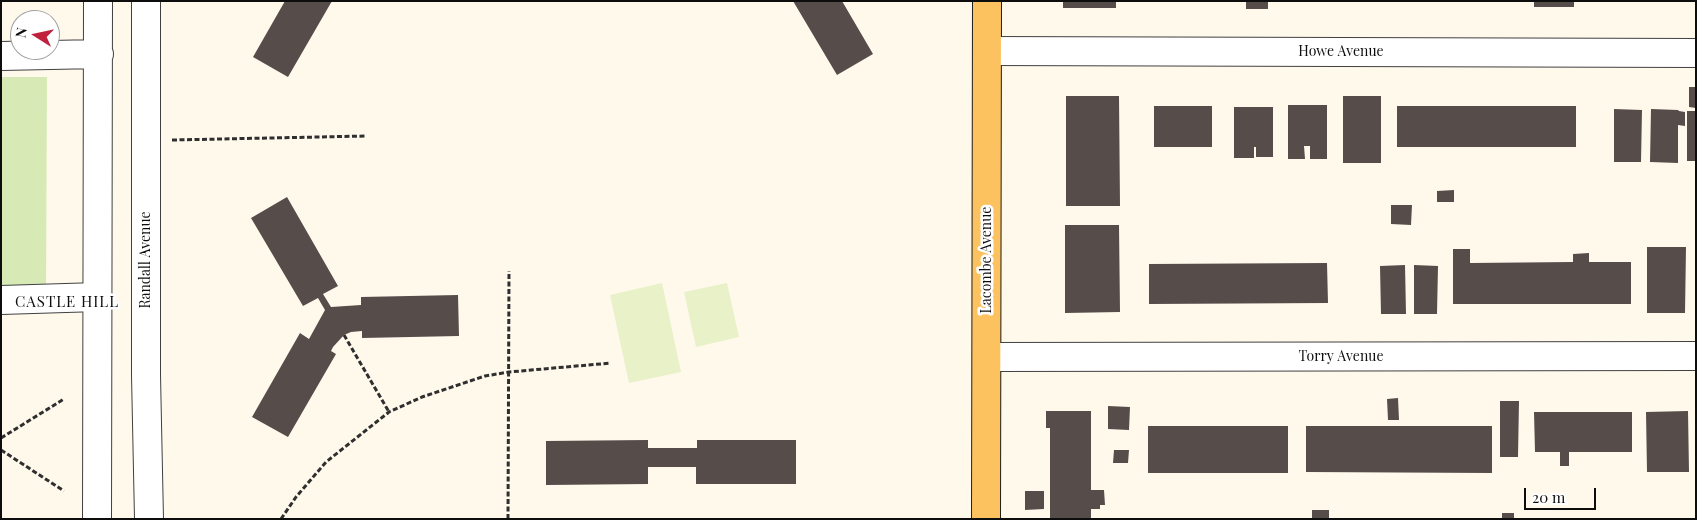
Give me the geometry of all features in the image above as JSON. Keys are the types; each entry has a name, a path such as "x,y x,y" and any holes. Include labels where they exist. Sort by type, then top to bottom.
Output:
{"main road":[{"name":"Lacombe Avenue","path":"986,1 986,519"}],"street":[{"path":"97,519 98,1"},
{"name":"Randall Avenue","path":"146,1 146,375 149,519"},
{"name":"Howe Avenue","path":"987,51 1696,53"},
{"path":"1,56 98,54"},
{"path":"1,300 98,297"},
{"name":"Torry Avenue","path":"987,357 1696,356"}],"path":[{"path":"146,143 180,140 367,136"},
{"path":"508,519 509,270"},
{"path":"344,336 389,412"},
{"path":"281,519 296,497 326,462 389,412 422,397 485,376 509,372 611,363"},
{"path":"1,438 64,399"},
{"path":"1,450 64,491"}],"green space":[{"path":"1,77 47,77 46,294 1,294"},
{"path":"662,283 681,372 629,383 610,295"},
{"path":"727,283 739,337 696,347 684,292"}],"building":[{"path":"285,1 332,1 288,77 253,57"},
{"path":"793,1 842,1 873,54 837,75"},
{"path":"1063,1 1116,1 1116,8 1063,8"},
{"path":"1246,1 1268,1 1268,9 1246,9"},
{"path":"1534,1 1574,1 1574,7 1534,7"},
{"path":"1689,87 1696,87 1696,108 1689,107"},
{"path":"1066,96 1119,96 1120,206 1066,206"},
{"path":"1343,96 1381,96 1381,163 1343,163"},
{"path":"1288,105 1327,105 1327,159 1310,159 1310,146 1304,146 1305,159 1288,159"},
{"path":"1154,106 1212,106 1212,147 1154,147"},
{"path":"1397,106 1576,106 1576,147 1397,147"},
{"path":"1234,107 1273,107 1273,157 1256,157 1256,147 1254,147 1254,158 1234,158"},
{"path":"1614,109 1642,110 1641,162 1614,162"},
{"path":"1651,109 1685,112 1685,126 1678,125 1678,163 1650,162"},
{"path":"1687,111 1696,111 1696,161 1687,161"},
{"path":"1454,190 1454,202 1437,202 1437,191"},
{"path":"287,197 338,286 323,294 331,307 361,305 361,297 458,295 459,336 362,338 362,331 344,335 333,347 331,351 336,354 288,437 252,417 300,333 309,339 325,310 318,298 303,306 251,218"},
{"path":"1391,205 1412,205 1411,225 1391,224"},
{"path":"1065,225 1119,225 1120,312 1065,313"},
{"path":"1647,247 1686,247 1685,313 1647,313"},
{"path":"1453,249 1470,249 1470,263 1573,262 1573,254 1589,253 1589,262 1631,262 1631,304 1453,304"},
{"path":"1327,263 1328,303 1149,304 1149,264"},
{"path":"1405,265 1406,314 1381,314 1380,266"},
{"path":"1414,265 1438,266 1437,314 1414,314"},
{"path":"1398,398 1399,420 1388,420 1387,399"},
{"path":"1500,401 1519,401 1518,457 1500,457"},
{"path":"1108,406 1130,407 1129,430 1108,429"},
{"path":"1046,411 1091,411 1091,490 1104,490 1105,505 1100,505 1100,509 1091,509 1091,519 1050,519 1050,428 1046,428"},
{"path":"1688,411 1689,472 1647,472 1646,412"},
{"path":"1534,412 1632,412 1632,452 1569,452 1569,466 1560,466 1560,452 1535,452"},
{"path":"1148,426 1288,426 1288,473 1148,473"},
{"path":"1306,426 1492,426 1492,473 1306,472"},
{"path":"648,440 648,448 697,448 697,440 796,440 796,484 696,484 696,467 648,467 648,484 546,485 546,441"},
{"path":"1114,450 1129,450 1128,463 1113,463"},
{"path":"1025,491 1044,491 1044,509 1025,510"},
{"path":"1312,510 1329,510 1329,519 1312,519"},
{"path":"1502,513 1514,513 1514,519 1502,519"}],"district":[{"name":"CASTLE HILL","path":"67,302"}]}
